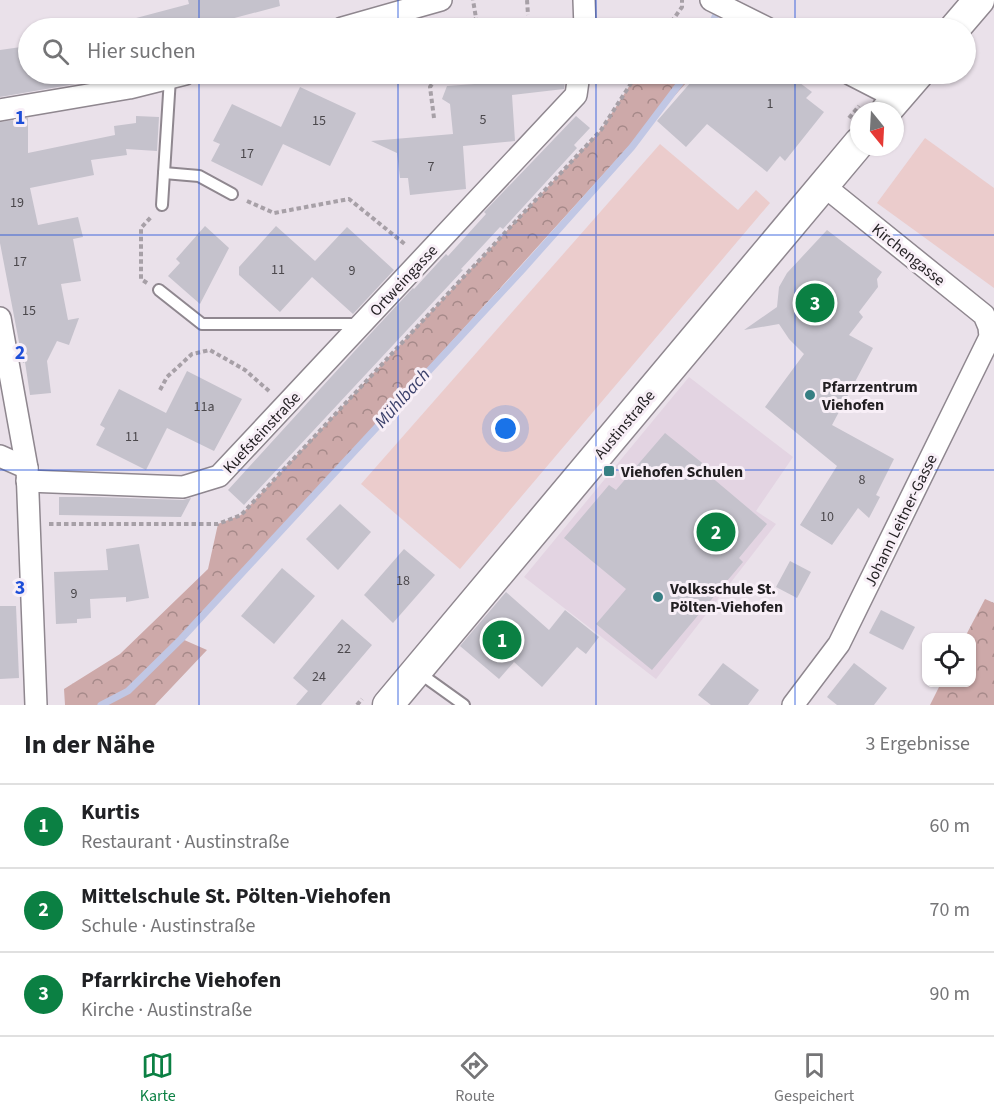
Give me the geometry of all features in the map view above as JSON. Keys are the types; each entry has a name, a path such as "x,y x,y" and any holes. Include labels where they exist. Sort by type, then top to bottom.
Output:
{"main road":[{"path":"964,18 979,0"},
{"path":"894,102 909,84"},
{"name":"Austinstraße","path":"388,705 850,154"}],"street":[{"path":"377,18 441,0"},
{"path":"584,0 585,18"},
{"path":"711,0 748,18"},
{"path":"0,110 145,84"},
{"name":"Ortweingasse","path":"361,324 576,95 578,84"},
{"path":"869,84 885,92 891,102"},
{"name":"Kirchengasse","path":"823,185 984,315 989,327"},
{"path":"0,318 27,475 36,703"},
{"name":"Kuefsteinstraße","path":"27,475 183,487 219,476 361,324"},
{"name":"Johann Leitner-Gasse","path":"793,705 839,644 990,337 989,327"},
{"path":"0,456 27,475"}],"lane":[{"path":"162,205 164,173 177,84"},
{"path":"164,173 199,176 232,194"},
{"name":"Ortweingasse","path":"159,290 202,324 361,324"},
{"path":"417,670 464,705"}],"path":[{"path":"473,0 476,18"},
{"path":"527,0 528,15"},
{"path":"674,18 682,7 682,0"},
{"path":"432,84 430,87 434,118"},
{"path":"232,194 274,213 350,199 423,258"},
{"path":"159,290 141,279 141,228 162,205"},
{"path":"160,390 167,377 192,354 210,350 244,370 286,405"}],"shaded area":[{"path":"925,138 994,188 994,288 877,203"},
{"path":"660,144 738,210 756,190 770,203 460,569 361,484"},
{"path":"689,377 793,457 756,511 776,524 656,679 524,577"}],"green space":[{"path":"631,84 685,84 182,639 207,650 155,705 65,705 64,689 120,654 208,569 218,524 241,515 601,130"},
{"path":"985,599 994,603 994,705 930,705 939,687 976,687 976,633 967,633"}],"building":[{"path":"188,0 279,0 280,6 235,18 136,18 189,4"},
{"path":"18,47 18,84 75,84 0,97 0,50"},
{"path":"565,84 564,89 512,95 515,141 463,146 466,189 410,195 408,178 400,178 397,153 371,141 453,134 450,104 442,99 447,86"},
{"path":"689,84 801,84 812,92 806,98 824,112 785,161 780,156 767,172 707,124 686,147 657,121"},
{"path":"300,87 356,113 330,166 283,144 262,186 211,161 220,144 213,141 232,104 281,127"},
{"path":"136,116 159,117 157,151 126,149 127,155 91,160 94,175 30,188 38,225 78,217 83,237 73,239 81,281 61,284 68,320 79,318 69,345 57,341 47,361 51,393 30,395 0,243 0,122 28,118 28,153 115,135 114,126 136,123"},
{"path":"576,116 590,128 574,145 577,148 503,229 500,227 461,269 463,270 244,505 228,490 372,332 446,254 448,256 486,214 484,212"},
{"path":"205,226 229,248 200,304 168,276 180,263 176,259"},
{"path":"276,226 315,261 347,227 394,270 353,314 312,277 280,312 239,275 239,267"},
{"path":"827,230 882,272 877,279 878,287 859,312 863,317 849,335 873,348 832,425 894,459 876,495 880,497 869,518 858,508 832,545 800,525 837,466 765,407 804,354 789,339 779,324 744,330 777,307 779,287 787,273"},
{"path":"187,371 242,399 214,451 167,428 146,470 96,445 105,428 100,425 119,389 166,413"},
{"path":"665,433 706,466 703,470 767,524 739,558 743,562 652,670 596,624 626,589 564,538 609,485 616,490"},
{"path":"59,497 183,500 191,498 181,517 59,515"},
{"path":"340,504 371,532 338,570 306,539"},
{"path":"139,544 149,598 126,602 126,597 90,599 91,618 77,619 77,623 56,624 54,572 108,570 106,549"},
{"path":"404,549 435,575 393,623 364,595"},
{"path":"790,561 811,572 797,598 776,587"},
{"path":"282,568 315,596 274,644 241,616"},
{"path":"506,592 549,630 565,610 599,637 586,654 577,647 542,687 514,662 499,679 460,646"},
{"path":"0,606 16,606 19,678 0,679"},
{"path":"881,610 915,627 903,650 869,633"},
{"path":"342,619 372,645 321,705 296,705 308,691 293,678"},
{"path":"723,663 759,690 748,705 711,705 698,695"},
{"path":"854,663 887,688 874,705 837,705 827,697"}],"waterway":[{"name":"Mühlbach","path":"714,18 719,8"},
{"name":"Mühlbach","path":"101,705 128,691 181,639 523,269 632,147 679,84"}],"place":[{"name":"Pfarrkirche Viehofen","path":"815,303"},
{"name":"Pfarrzentrum Viehofen","path":"810,395"},
{"name":"Viehofen Schulen","path":"609,471"},
{"name":"Mittelschule St. Pölten-Viehofen","path":"716,532"},
{"name":"Volksschule St. Pölten-Viehofen","path":"658,597"},
{"name":"Kurtis","path":"502,640"}]}
